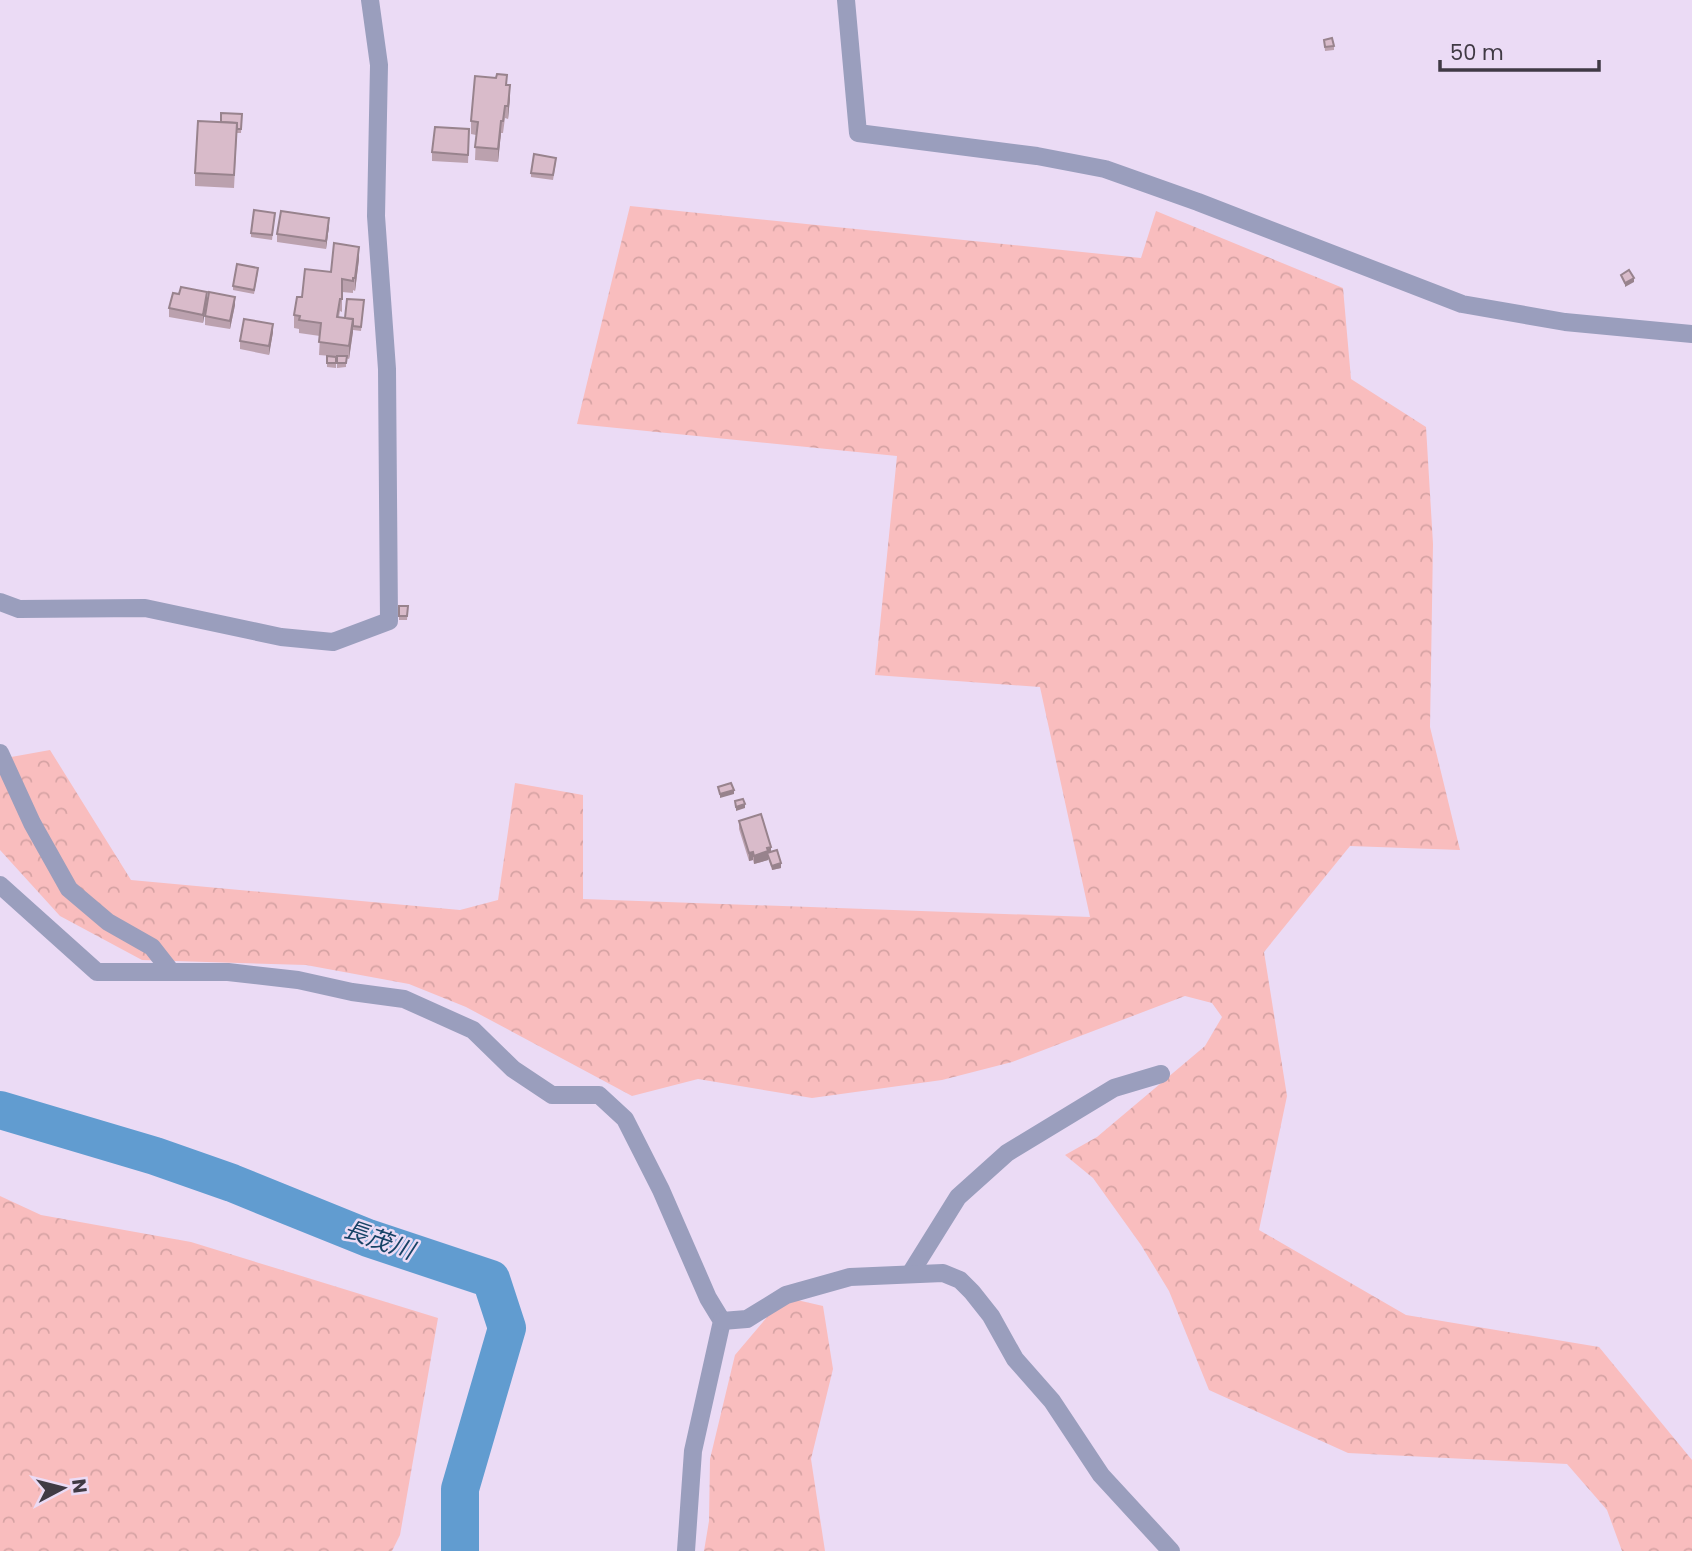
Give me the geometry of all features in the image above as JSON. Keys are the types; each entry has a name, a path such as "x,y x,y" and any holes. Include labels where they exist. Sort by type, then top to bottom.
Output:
{"street":[{"path":"0,601 19,609 145,608 281,637 333,642 388,621 387,369 376,216 379,65 370,0"},
{"path":"846,0 858,133 1037,156 1105,169 1462,304 1565,322 1692,334"},
{"path":"0,752 32,823 69,889 108,922 152,947 170,970"},
{"path":"0,885 97,972 228,972 298,980 352,992 404,999 472,1030 513,1069 552,1095 599,1095 625,1119 661,1190 708,1298 722,1321 693,1451 686,1551"},
{"path":"910,1273 958,1197 1007,1153 1114,1088 1161,1074"},
{"path":"722,1321 747,1319 786,1295 850,1277 943,1273 960,1280 991,1316 1015,1359 1052,1401 1101,1475 1171,1551"}],"green space":[{"path":"630,206 1141,258 1156,211 1343,288 1351,379 1426,427 1433,544 1430,727 1460,850 1350,846 1264,952 1287,1096 1259,1230 1406,1315 1599,1347 1692,1460 1692,1551 1622,1551 1607,1510 1567,1464 1348,1453 1209,1390 1169,1291 1141,1245 1093,1178 1065,1155 1097,1137 1205,1046 1222,1017 1212,1003 1185,996 1012,1062 942,1080 812,1098 698,1079 632,1096 466,1007 409,984 306,965 142,960 60,916 0,850 0,759 50,750 131,880 460,910 498,900 515,783 583,795 583,899 1090,917 1040,687 875,675 897,456 577,424"},
{"path":"0,1196 41,1215 191,1242 438,1318 400,1535 392,1551 0,1551"},
{"path":"784,1297 823,1306 833,1369 811,1459 825,1551 704,1551 709,1521 710,1459 735,1355"}],"building":[{"path":"1332,38 1334,46 1325,47 1324,40"},
{"path":"497,74 507,75 506,85 510,85 508,106 505,106 501,121 498,149 475,147 478,122 471,121 475,76 496,78"},
{"path":"221,113 242,114 241,129 237,129 237,123 221,122"},
{"path":"198,121 237,123 234,175 195,173"},
{"path":"435,127 469,129 468,155 432,152"},
{"path":"534,154 556,158 553,175 531,173"},
{"path":"254,210 275,213 272,235 251,233"},
{"path":"281,211 329,218 326,241 277,234"},
{"path":"334,243 359,247 355,278 353,281 342,279 342,299 337,317 353,319 349,346 319,342 321,323 299,320 300,316 294,315 297,297 302,297 305,269 331,272"},
{"path":"237,264 258,268 254,290 233,286"},
{"path":"1629,270 1634,278 1625,283 1621,275"},
{"path":"181,287 207,292 203,315 169,308 173,293 179,294"},
{"path":"209,292 235,297 230,321 205,316"},
{"path":"347,299 364,300 361,327 353,326 353,319 345,318"},
{"path":"244,319 273,324 269,346 240,341"},
{"path":"327,356 336,357 336,363 327,363"},
{"path":"337,356 347,356 346,363 337,363"},
{"path":"399,606 408,606 407,616 399,616"},
{"path":"731,783 734,790 720,794 718,787"},
{"path":"743,799 745,804 736,807 735,801"},
{"path":"761,814 771,847 767,848 768,851 754,856 753,852 749,853 739,821"},
{"path":"777,850 781,863 772,866 767,853"}],"waterway":[{"name":"長茂川","path":"0,1110 155,1156 232,1183 368,1238 491,1279 507,1328 460,1489 460,1551"}]}
